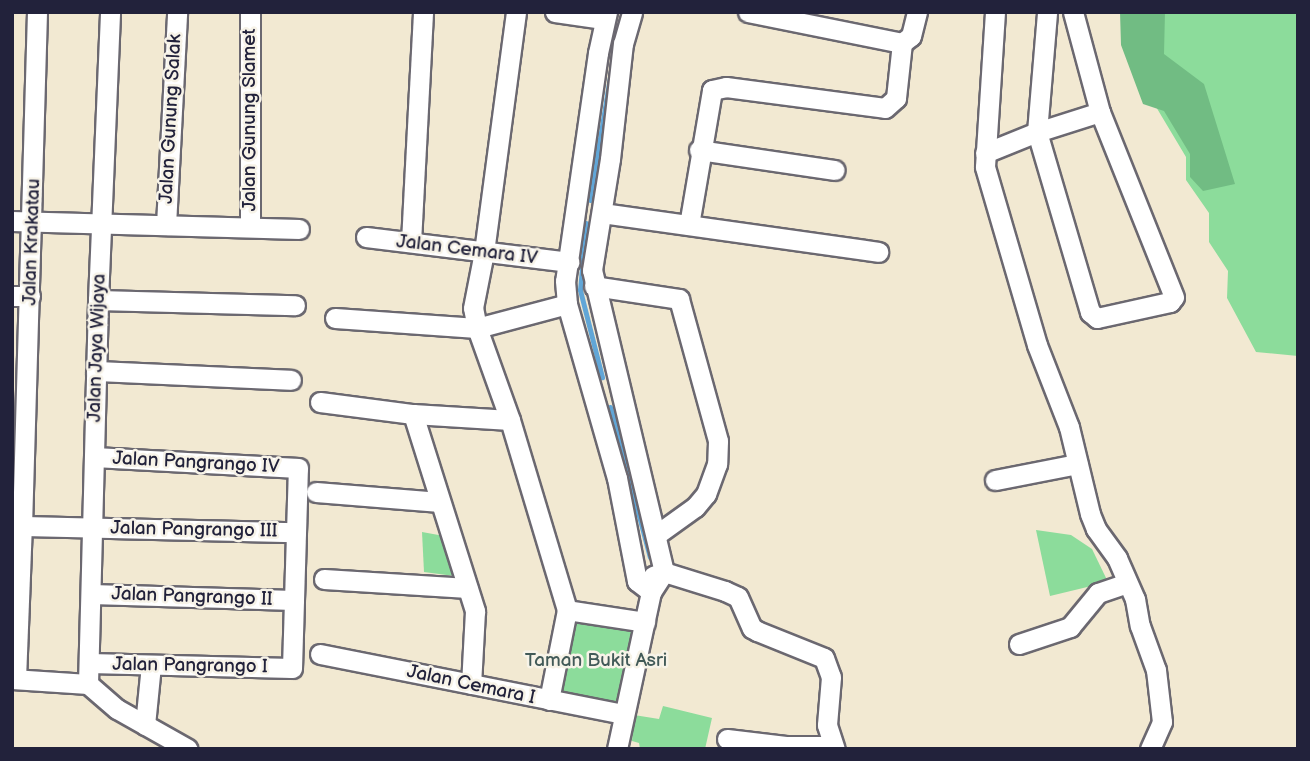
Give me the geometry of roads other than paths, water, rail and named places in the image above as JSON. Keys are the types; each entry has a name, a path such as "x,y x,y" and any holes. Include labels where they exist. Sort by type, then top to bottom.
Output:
{"street":[{"name":"Jalan Krakatau","path":"14,679 16,577 22,526 17,503 21,296 33,222 37,12"},
{"name":"Jalan Jaya Wijaya","path":"88,684 98,300 110,12"},
{"name":"Jalan Gunung Salak","path":"166,225 177,12"},
{"name":"Jalan Gunung Slamet","path":"250,12 250,228"},
{"path":"411,242 423,12"},
{"path":"516,12 484,251 473,308 477,328 510,420 567,610 549,701"},
{"path":"555,12 605,16 569,262 567,304 606,388 656,535 664,572"},
{"path":"617,749 645,622 644,587 617,478 592,270 602,213 622,44 632,12"},
{"path":"748,12 902,43"},
{"path":"689,225 699,150 712,90 718,87 885,108 896,98 902,43 911,36 917,12"},
{"path":"995,12 985,167 1037,345 1069,427 1096,529 1117,558 1156,670 1162,722 1150,749"},
{"path":"1047,12 1037,132 1090,313 1097,318 1107,318 1170,302 1174,297 1174,290 1100,112 1073,12"},
{"path":"985,153 1037,132 1100,112"},
{"path":"699,150 835,170"},
{"path":"602,213 878,252"},
{"path":"12,221 299,229"},
{"name":"Jalan Cemara IV","path":"366,237 569,262"},
{"path":"594,286 679,299 716,431 718,453 706,494 695,507 656,535"},
{"path":"98,300 295,305"},
{"path":"335,318 477,328 567,304"},
{"path":"96,371 291,380"},
{"path":"320,402 413,414 510,420"},
{"path":"413,414 475,611 471,684"},
{"name":"Jalan Pangrango IV","path":"94,457 298,468 296,532"},
{"path":"995,480 1077,464"},
{"path":"316,492 440,502"},
{"path":"22,526 93,528"},
{"name":"Jalan Pangrango III","path":"93,528 296,532"},
{"path":"294,600 296,532"},
{"path":"644,587 664,572"},
{"path":"664,572 738,597 752,628 824,658 831,677 827,725 834,747 786,746 727,738"},
{"path":"324,579 468,588"},
{"path":"1019,644 1070,627 1098,593 1127,583"},
{"name":"Jalan Pangrango II","path":"91,594 294,600"},
{"name":"Jalan Pangrango I","path":"89,663 292,668 294,600"},
{"path":"567,610 645,622"},
{"name":"Jalan Cemara I","path":"320,654 624,714"},
{"path":"145,725 151,665"},
{"path":"14,679 88,684 111,705 188,749"}],"waterway":[{"path":"590,200 617,34"},
{"path":"586,223 580,290 602,377"},
{"path":"610,407 650,557"}],"park label":[{"name":"Taman Bukit Asri","path":"596,661"}]}
